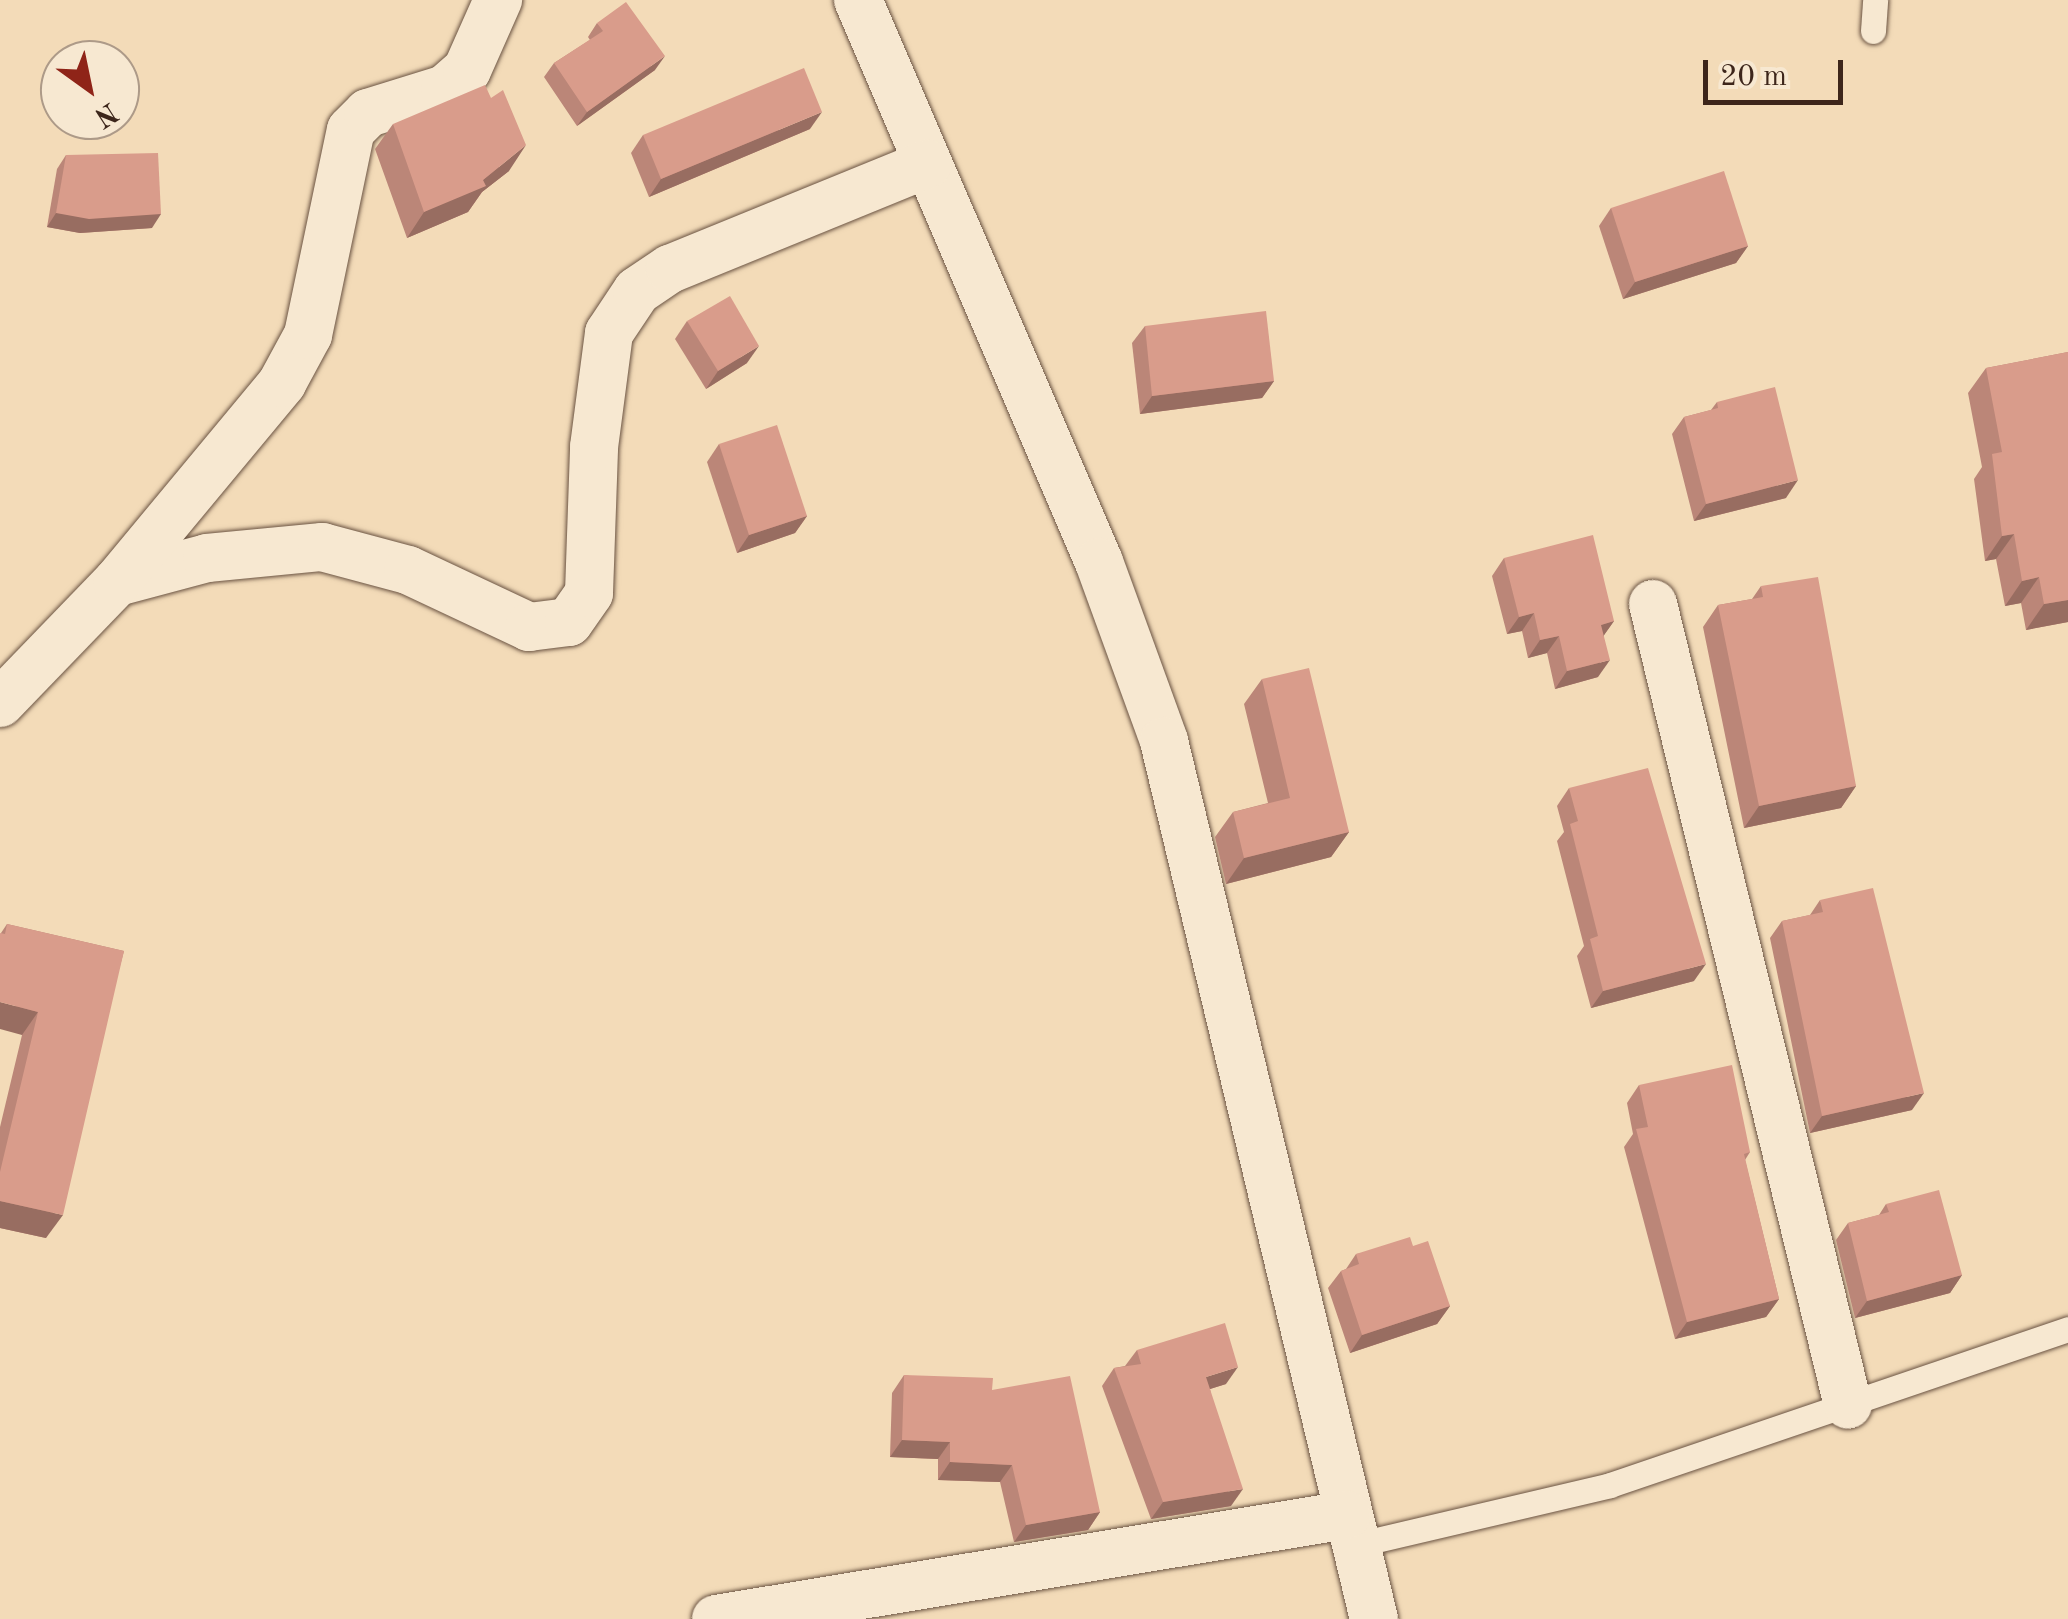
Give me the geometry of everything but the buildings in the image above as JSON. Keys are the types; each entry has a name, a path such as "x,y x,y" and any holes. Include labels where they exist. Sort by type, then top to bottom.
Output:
{"street":[{"path":"0,703 18,647 118,582 282,383 308,335 351,130 368,113 446,89 467,70 498,0"},
{"path":"858,0 1099,562 1164,741 1374,1619"},
{"path":"118,582 207,558 322,546 408,570 529,627 569,622 589,592 594,447 609,333 637,291 670,269 927,164"},
{"path":"1653,604 1848,1404"},
{"path":"716,1619 1350,1530"}],"lane":[{"path":"1873,31 1875,0"},
{"path":"1350,1530 1610,1485 2068,1329"}]}
